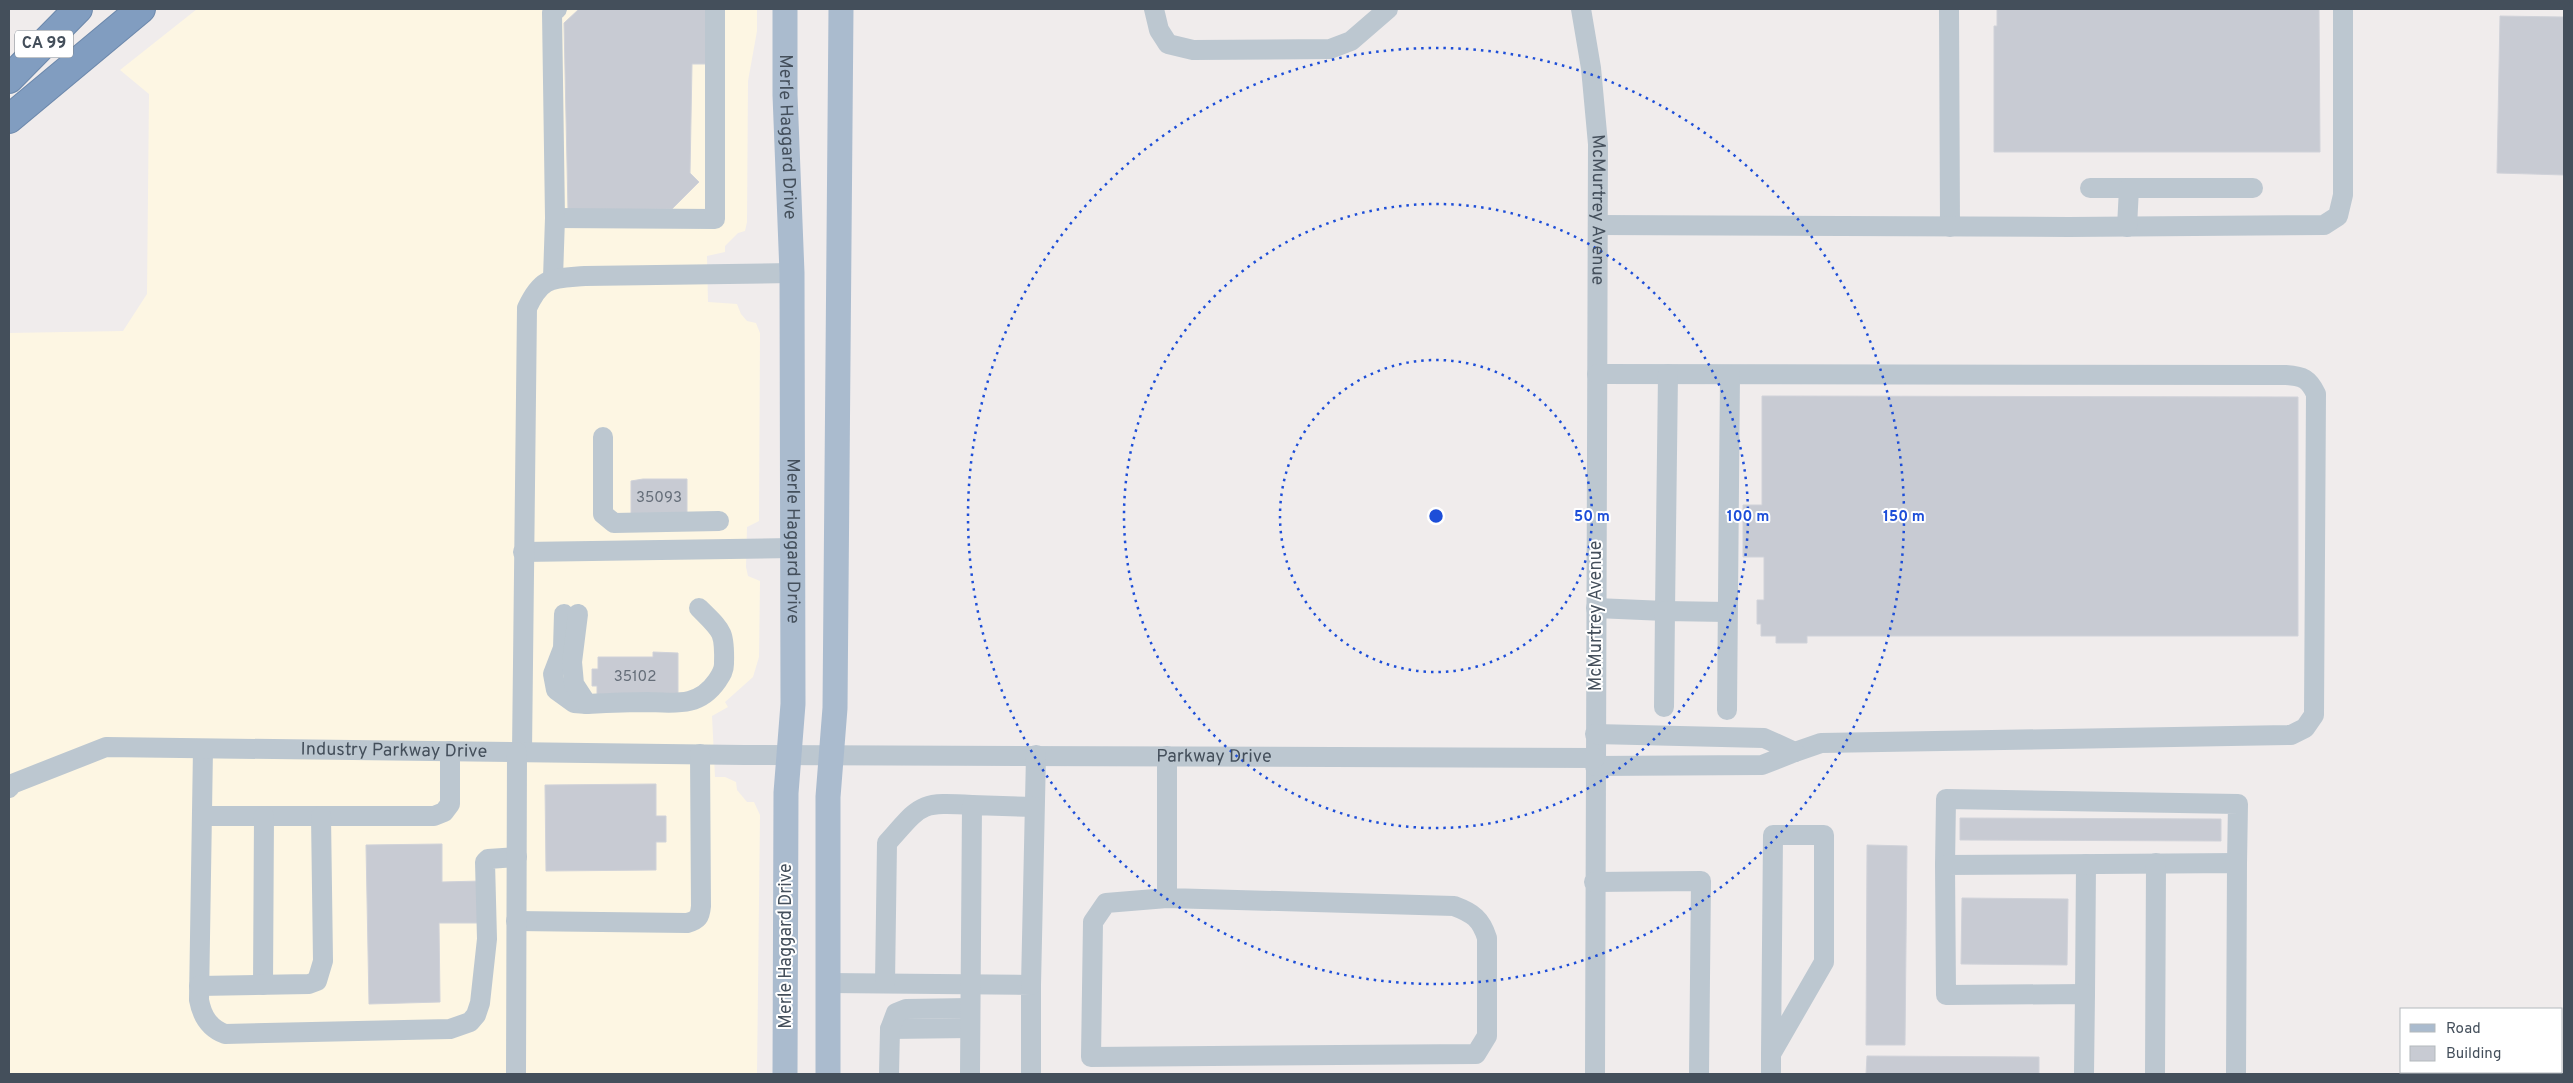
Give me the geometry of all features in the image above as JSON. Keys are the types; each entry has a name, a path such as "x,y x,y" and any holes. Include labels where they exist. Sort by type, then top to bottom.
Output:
{"highway":[{"name":"CA 99","path":"9,79 78,9"},
{"path":"9,119 141,9"}],"main road":[{"name":"Merle Haggard Drive","path":"785,9 785,95 792,273 793,704 788,755 785,1074"},
{"path":"828,1074 828,798 835,678 842,9"}],"street":[{"path":"553,278 555,218 552,13 557,9"},
{"path":"555,218 715,219 715,9"},
{"path":"1154,9 1159,30 1168,44 1192,50 1330,50 1351,41 1388,9"},
{"name":"McMurtrey Avenue","path":"1581,9 1591,68 1598,144 1594,882 1595,1074"},
{"path":"1949,9 1950,227"},
{"path":"1598,225 1950,227 2324,226 2338,216 2343,195 2343,9"},
{"path":"2090,188 2253,188"},
{"path":"2127,227 2129,188"},
{"path":"516,1074 516,921 527,308 536,288 553,278 792,273"},
{"name":"Parkway Drive","path":"832,755 1167,756 1762,765 1821,743 2291,735 2306,728 2314,715 2316,394 2310,382 2301,376 1597,374"},
{"path":"1664,707 1668,374"},
{"path":"1727,710 1726,612 1730,375"},
{"path":"603,437 602,514 614,523 719,521"},
{"path":"523,552 792,548"},
{"path":"571,614 574,684 587,704 650,702 680,704 700,699 712,689 724,670 725,640 717,626 699,608"},
{"path":"1596,608 1726,612"},
{"path":"1596,734 1764,738 1795,752"},
{"name":"Industry Parkway Drive","path":"9,788 12,784 106,747 832,755"},
{"path":"203,748 199,986 201,1010 207,1022 217,1031 225,1034 460,1027 470,1022 476,1015 484,978 487,939 485,862 488,859 517,857"},
{"path":"202,816 434,816 444,812 450,804 450,751"},
{"path":"516,921 687,923 697,921 701,906 700,754"},
{"path":"1030,1074 1036,755"},
{"path":"1167,756 1167,898"},
{"path":"2085,994 1946,995 1946,800 2238,804 2236,1074"},
{"path":"885,983 887,843 922,806 934,803 1034,807"},
{"path":"970,1074 972,805"},
{"path":"263,985 264,816"},
{"path":"199,986 309,984 317,981 321,972 321,816"},
{"path":"1771,1054 1824,962 1824,835 1772,835 1771,1054 1771,1074"},
{"path":"2155,1074 2156,863"},
{"path":"1946,864 2237,863"},
{"path":"2084,1074 2086,864"},
{"path":"1594,882 1701,881 1699,1074"},
{"path":"1167,898 1454,906 1472,913 1482,924 1487,938 1487,1036 1482,1048 1476,1054 1091,1066 1093,922 1106,903 1167,898"},
{"path":"829,983 1031,985"},
{"path":"888,1074 890,1029 970,1018"}],"shaded area":[{"path":"197,9 757,9 757,31 748,81 747,222 745,231 738,233 725,246 725,252 707,256 708,302 737,304 741,314 747,321 756,323 760,333 759,521 747,527 746,567 748,576 760,581 759,657 753,677 725,702 728,707 712,716 715,777 725,777 736,782 737,790 747,802 754,802 760,815 757,1074 9,1074 9,333 123,331 147,294 149,94 120,70"}],"building":[{"path":"579,9 706,9 706,64 692,64 690,173 699,182 672,209 568,210 564,23"},
{"path":"1997,9 2319,9 2320,152 1994,152 1994,26 1997,26"},
{"path":"2500,16 2564,17 2564,175 2497,173"},
{"path":"1762,396 2298,397 2298,636 1807,636 1807,643 1776,643 1776,636 1761,636 1761,624 1757,624 1757,600 1764,600 1764,557 1743,557 1743,505 1762,505"},
{"path":"643,479 687,479 687,518 631,516 631,481"},
{"path":"653,652 678,653 678,698 597,698 597,686 592,686 592,669 598,669 598,657 653,657"},
{"path":"656,784 656,816 666,816 666,842 656,842 656,870 546,871 545,785"},
{"path":"1960,818 2221,819 2221,841 1960,840"},
{"path":"442,844 442,882 482,881 482,923 439,923 440,1002 369,1004 366,845"},
{"path":"1867,845 1907,846 1905,1045 1866,1045"},
{"path":"1962,898 2068,899 2067,965 1961,964"},
{"path":"1867,1056 2039,1057 2039,1074 1866,1074"}]}
